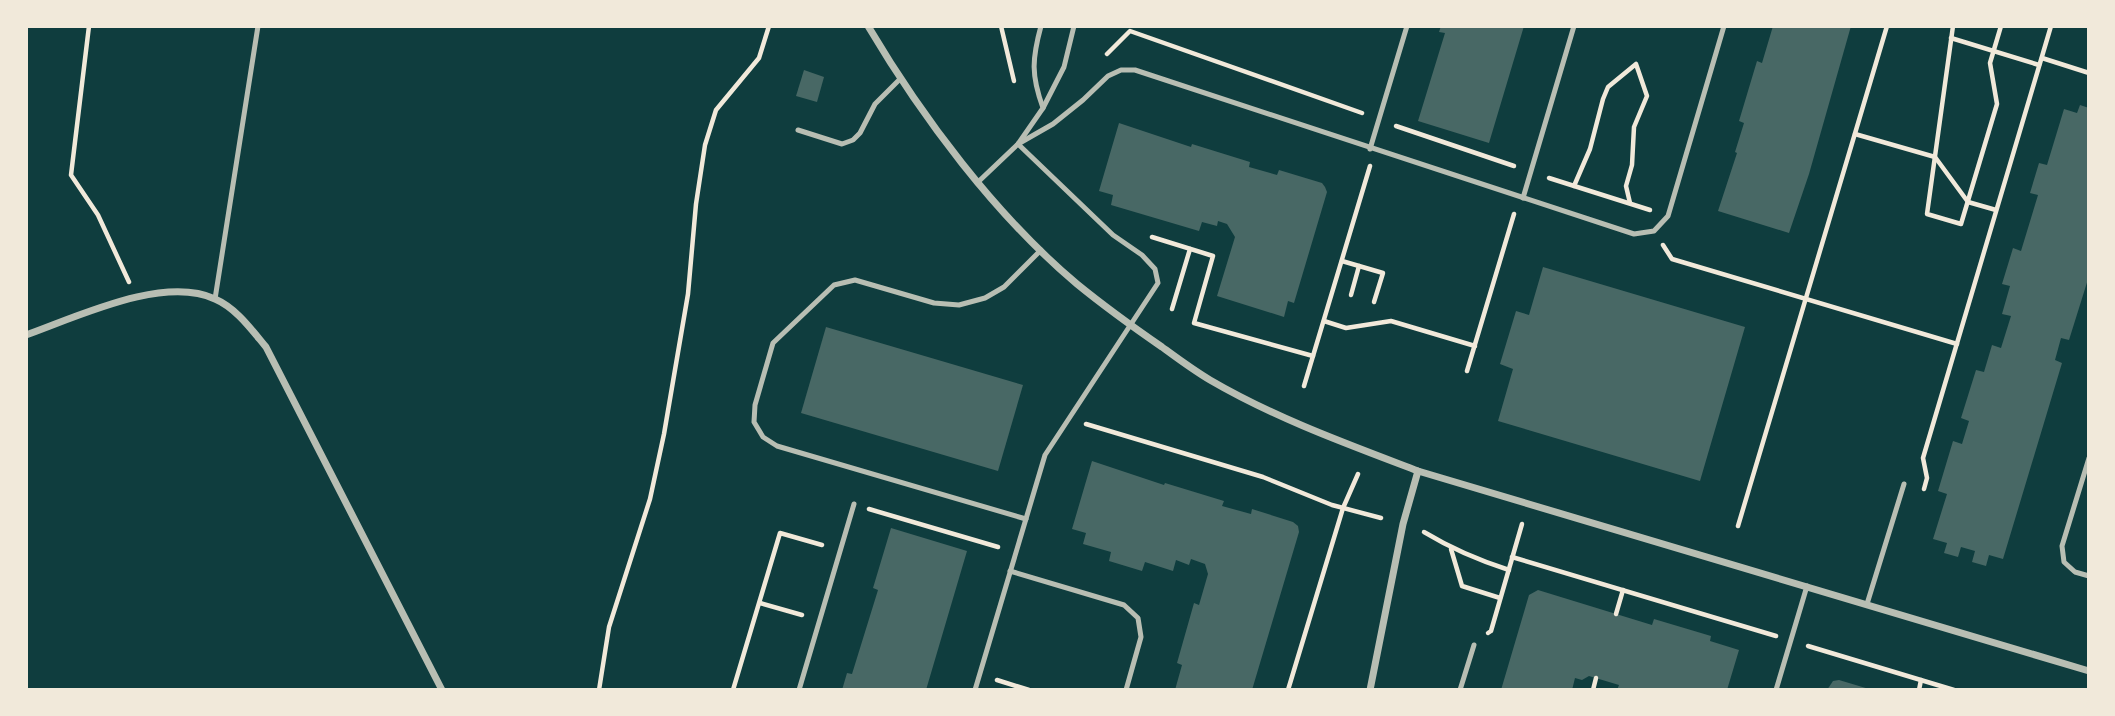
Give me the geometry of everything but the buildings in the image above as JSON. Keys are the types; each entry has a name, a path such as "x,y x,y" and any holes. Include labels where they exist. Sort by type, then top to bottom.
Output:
{"street":[{"path":"867,26 899,80 977,183 1041,250 1076,283 1131,326 1210,380 1310,430 1418,471 2089,671"},
{"path":"26,335 135,296 189,291 215,299 243,319 266,347 442,690"},
{"path":"1370,690 1403,524 1418,471"}],"lane":[{"path":"215,299 258,26"},
{"path":"1041,26 1033,56 1034,84 1043,108"},
{"path":"977,183 1018,144 1043,108 1064,67 1074,26"},
{"path":"1372,149 1406,26"},
{"path":"1521,197 1574,26"},
{"path":"1018,144 1053,124 1108,76 1121,70 1135,70 1634,234 1654,231 1668,216 1724,26"},
{"path":"798,130 842,144 853,141 875,104 899,80"},
{"path":"975,690 1045,455 1158,283 1155,269 1142,255 1113,235 1018,144"},
{"path":"1026,519 777,446 763,437 754,422 755,405 773,343 834,285 855,279 934,303 959,305 985,298 1004,287 1041,250"},
{"path":"2089,458 2062,546 2064,562 2075,572 2089,576"},
{"path":"1867,604 1904,484"},
{"path":"2080,488 2089,491"},
{"path":"799,690 854,504"},
{"path":"1010,571 1124,605 1138,618 1141,637 1126,690"},
{"path":"1776,690 1807,586"},
{"path":"1460,690 1474,646"}],"path":[{"path":"89,26 71,175 98,215 135,296"},
{"path":"599,690 609,627 650,499 664,434 688,294 696,204 705,145 716,110 759,58 768,26"},
{"path":"1738,526 1887,26"},
{"path":"1952,26 1927,214 1961,224 1997,104 1990,63 2001,26"},
{"path":"1924,490 1927,478 1923,458 2051,26"},
{"path":"1951,38 2039,65"},
{"path":"2042,58 2089,73"},
{"path":"1574,186 1590,149 1608,87 1636,64 1647,96 1634,127 1632,165 1626,186 1631,204"},
{"path":"1855,134 1935,157 1968,202 1997,210"},
{"path":"1304,386 1372,149"},
{"path":"1467,371 1521,197"},
{"path":"1654,231 1672,259 1957,344"},
{"path":"1113,235 1141,234 1213,256 1194,323 1313,356"},
{"path":"1172,309 1190,248"},
{"path":"1342,261 1383,273 1374,302"},
{"path":"1351,295 1359,266"},
{"path":"1324,321 1346,328 1391,321 1475,346"},
{"path":"1069,419 1263,477 1343,508 1381,519"},
{"path":"1288,690 1343,508 1358,474"},
{"path":"854,504 1016,552"},
{"path":"1474,646 1491,631 1522,524"},
{"path":"1424,532 1471,558 1509,570"},
{"path":"733,690 780,533 840,551"},
{"path":"1451,549 1462,586 1500,598"},
{"path":"1513,557 1954,690"},
{"path":"1616,614 1623,590"},
{"path":"760,603 819,621"},
{"path":"979,675 1029,690"},
{"path":"1593,690 1596,678"},
{"path":"1919,690 1922,680"}]}
